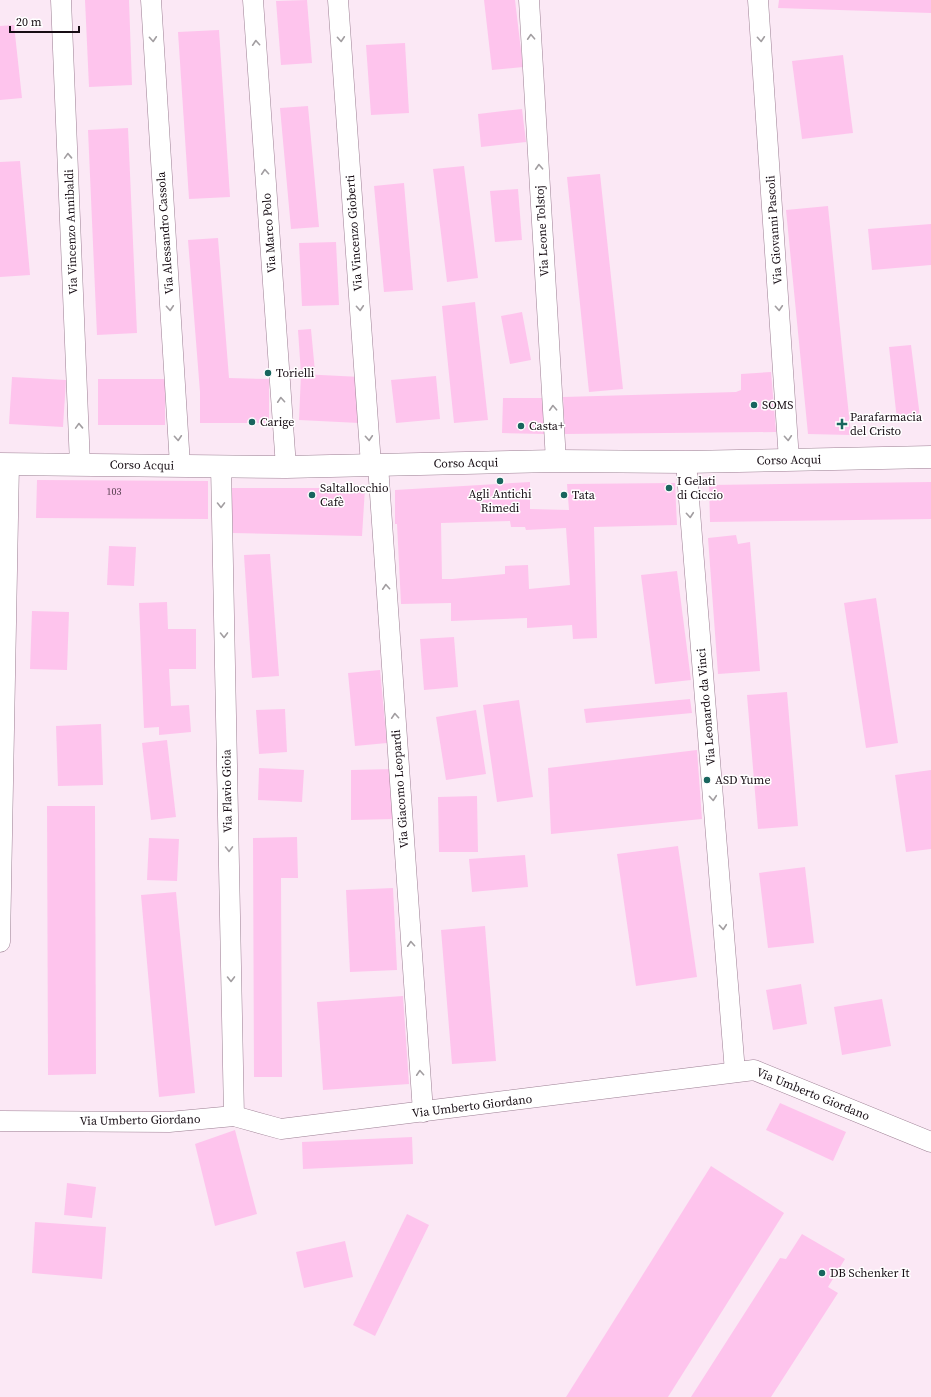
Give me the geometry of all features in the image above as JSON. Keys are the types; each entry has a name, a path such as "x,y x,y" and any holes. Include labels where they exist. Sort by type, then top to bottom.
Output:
{"street":[{"name":"Via Vincenzo Annibaldi","path":"61,0 80,464"},
{"name":"Via Alessandro Cassola","path":"151,0 180,466"},
{"name":"Via Marco Polo","path":"252,0 286,467"},
{"name":"Via Vincenzo Gioberti","path":"338,0 374,465"},
{"name":"Via Leone Tolstoj","path":"529,0 556,461"},
{"name":"Via Giovanni Pascoli","path":"758,0 789,460"},
{"name":"Corso Acqui","path":"4,464 286,467 556,461 686,462 931,457"},
{"name":"Via Leonardo da Vinci","path":"686,462 735,1072"},
{"path":"0,942 4,464"},
{"name":"Via Giacomo Leopardi","path":"374,465 423,1112"},
{"name":"Via Flavio Gioia","path":"221,466 234,1116"},
{"name":"Via Umberto Giordano","path":"0,1121 169,1122 234,1116 280,1129 754,1070 931,1142"}],"building":[{"path":"85,0 129,0 132,85 89,87"},
{"path":"307,0 312,63 281,65 276,1"},
{"path":"484,0 515,0 523,67 492,70"},
{"path":"779,0 931,0 931,13 778,8"},
{"path":"14,25 22,98 0,100 0,26"},
{"path":"219,30 230,197 189,199 178,32"},
{"path":"405,43 409,113 371,115 366,45"},
{"path":"843,55 853,133 802,139 792,61"},
{"path":"308,106 319,227 291,229 280,108"},
{"path":"522,109 526,142 481,147 478,114"},
{"path":"128,128 137,333 97,335 88,130"},
{"path":"20,161 30,275 0,277 0,162"},
{"path":"464,166 478,278 447,282 433,169"},
{"path":"600,174 623,389 589,392 567,177"},
{"path":"404,183 413,290 384,292 374,186"},
{"path":"518,189 522,240 495,242 490,191"},
{"path":"828,206 851,435 808,434 786,210"},
{"path":"931,224 931,265 872,270 868,229"},
{"path":"218,238 229,378 269,379 269,423 200,423 200,392 188,240"},
{"path":"336,242 339,305 302,306 299,243"},
{"path":"475,302 488,420 454,423 442,306"},
{"path":"522,312 531,360 510,364 501,316"},
{"path":"311,329 315,372 301,374 298,330"},
{"path":"911,345 920,417 897,420 889,347"},
{"path":"771,372 776,432 565,434 563,397 736,392 741,390 741,374"},
{"path":"301,374 361,377 359,423 299,420"},
{"path":"436,376 440,419 396,423 391,380"},
{"path":"12,377 66,380 63,427 9,424"},
{"path":"98,379 165,379 165,425 98,425"},
{"path":"503,398 545,398 545,434 502,433"},
{"path":"37,480 208,481 208,519 36,518"},
{"path":"530,482 530,509 569,510 567,484 675,483 677,525 594,527 597,638 573,639 572,625 527,628 527,618 451,621 451,603 401,604 397,524 395,524 395,490","holes":["510,521 511,527 525,527 526,530 566,528 570,585 529,589 528,565 505,566 505,574 442,579 441,523"]},
{"path":"931,482 931,519 710,522 709,485"},
{"path":"231,488 365,488 362,536 233,533"},
{"path":"736,535 738,544 750,542 760,671 718,674 708,538"},
{"path":"109,546 136,547 134,586 107,585"},
{"path":"270,554 279,676 252,678 244,555"},
{"path":"677,571 691,680 655,684 641,575"},
{"path":"876,598 898,743 866,748 844,603"},
{"path":"167,602 168,629 196,629 196,669 169,669 171,706 189,705 191,732 159,735 159,727 144,728 139,603"},
{"path":"32,611 69,612 67,670 30,669"},
{"path":"454,637 458,687 424,690 420,639"},
{"path":"380,670 387,743 355,746 348,673"},
{"path":"787,692 798,826 758,829 747,695"},
{"path":"690,699 692,713 586,723 584,709"},
{"path":"519,700 533,797 497,802 483,705"},
{"path":"285,709 287,752 259,754 256,710"},
{"path":"476,710 486,774 446,780 436,717"},
{"path":"101,724 103,785 58,786 56,726"},
{"path":"167,740 176,817 151,820 142,743"},
{"path":"697,750 702,819 551,834 548,768"},
{"path":"259,768 304,770 302,802 258,800"},
{"path":"394,769 394,819 351,820 351,770"},
{"path":"931,770 931,849 906,852 895,775"},
{"path":"477,796 478,852 439,852 438,797"},
{"path":"47,806 95,806 96,1074 48,1075"},
{"path":"297,837 298,878 281,878 282,1077 254,1077 253,838"},
{"path":"149,838 179,839 177,881 147,880"},
{"path":"678,846 697,977 636,986 617,854"},
{"path":"525,855 528,887 472,892 469,859"},
{"path":"805,867 814,943 768,948 759,873"},
{"path":"393,888 397,970 350,972 346,890"},
{"path":"176,892 195,1093 159,1097 141,895"},
{"path":"485,926 496,1061 452,1064 441,930"},
{"path":"801,984 807,1024 773,1030 766,990"},
{"path":"403,996 409,1084 323,1090 317,1002"},
{"path":"882,999 891,1046 842,1055 834,1007"},
{"path":"780,1103 846,1132 833,1161 766,1130"},
{"path":"235,1130 257,1214 215,1226 195,1144"},
{"path":"412,1137 413,1164 303,1169 302,1142"},
{"path":"711,1166 784,1213 668,1397 566,1397"},
{"path":"67,1183 96,1187 92,1218 64,1215"},
{"path":"407,1214 429,1225 375,1336 353,1325"},
{"path":"35,1222 106,1227 102,1279 32,1273"},
{"path":"802,1234 845,1259 828,1287 838,1293 771,1397 691,1397 780,1258 786,1259"},
{"path":"345,1241 353,1277 304,1288 296,1252"}],"place":[{"name":"Torielli","path":"268,373"},
{"name":"SOMS","path":"754,405"},
{"name":"Carige","path":"252,422"},
{"name":"Parafarmacia del Cristo","path":"842,424"},
{"name":"Casta+","path":"521,426"},
{"name":"Agli Antichi Rimedi","path":"500,481"},
{"name":"I Gelati di Ciccio","path":"669,488"},
{"name":"Saltallocchio Cafè","path":"312,495"},
{"name":"Tata","path":"564,495"},
{"name":"ASD Yume","path":"707,780"},
{"name":"DB Schenker It","path":"822,1273"}]}
